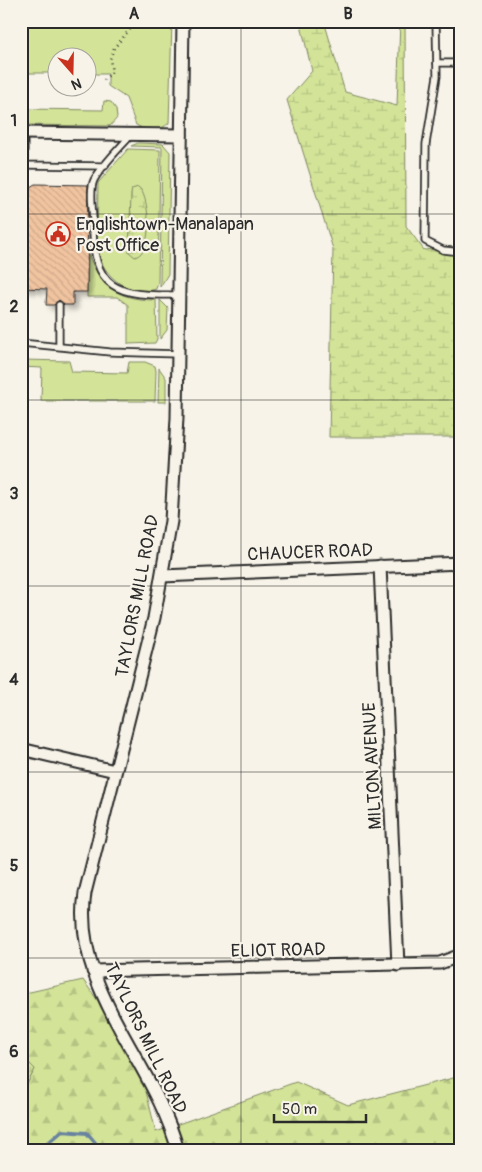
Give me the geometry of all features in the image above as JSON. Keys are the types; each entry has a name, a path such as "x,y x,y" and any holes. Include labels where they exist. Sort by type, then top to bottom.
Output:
{"street":[{"name":"TAYLORS MILL ROAD","path":"178,1151 164,1111 112,1015 93,971 86,949 83,904 154,618 171,522 175,477 178,354 183,21"},
{"path":"23,133 181,135"},
{"name":"CHAUCER ROAD","path":"162,576 461,563"},
{"name":"MILTON AVENUE","path":"380,566 398,965"},
{"path":"21,749 115,771"},
{"name":"ELIOT ROAD","path":"93,971 398,965 440,963 461,954"}],"lane":[{"path":"436,21 437,76 426,144 425,241 443,250 461,252"},
{"path":"437,63 461,63"},
{"path":"23,133 24,165 105,166"},
{"path":"131,135 105,166 93,184 92,248 99,269 112,284 130,293 179,295"},
{"path":"59,346 60,305"},
{"path":"21,343 119,352 178,354"}],"path":[{"path":"104,80 111,74 110,59 114,48 137,21"}],"green space":[{"path":"21,21 172,21 169,123 162,128 144,128 136,125 126,98 108,86 108,74 98,74 98,48 48,48 48,73 21,73"},
{"path":"300,21 324,21 345,92 397,106 400,21 405,21 406,226 424,250 461,246 461,437 329,437 333,249 287,100 312,71"},
{"path":"104,101 111,102 116,109 117,118 110,126 21,125 21,109 103,110"},
{"path":"138,143 163,144 170,152 168,274 160,287 162,147 131,146"},
{"path":"128,149 160,150 158,282 156,289 146,291 137,291 119,283 106,270 97,252 98,183"},
{"path":"21,185 27,185 26,209 29,209 29,215 21,215"},
{"path":"138,187 145,199 148,234 141,253 135,257 129,252 131,194 132,189"},
{"path":"88,253 99,275 113,290 132,298 156,300 157,339 155,343 128,344 128,305 117,297 87,297"},
{"path":"160,300 168,308 167,330 160,339"},
{"path":"21,360 69,361 72,372 127,373 129,362 145,362 155,366 155,401 41,401 42,368 21,367"},
{"path":"159,368 166,378 166,402 158,402"},
{"path":"83,980 137,1055 156,1132 296,1082 348,1105 461,1076 461,1151 21,1151 21,1095 35,1069 21,1055 21,994"},
{"path":"21,1055 35,1069 21,1095"}],"building":[{"name":"Englishtown-Manalapan Post Office","path":"35,184 88,185 87,292 73,292 73,305 64,305 59,300 54,305 46,305 47,289 21,288 21,215 29,215 30,187"}],"waterway":[{"path":"39,1151 62,1131 87,1133 102,1151"}],"place":[{"name":"Englishtown-Manalapan Post Office","path":"58,234"}]}
